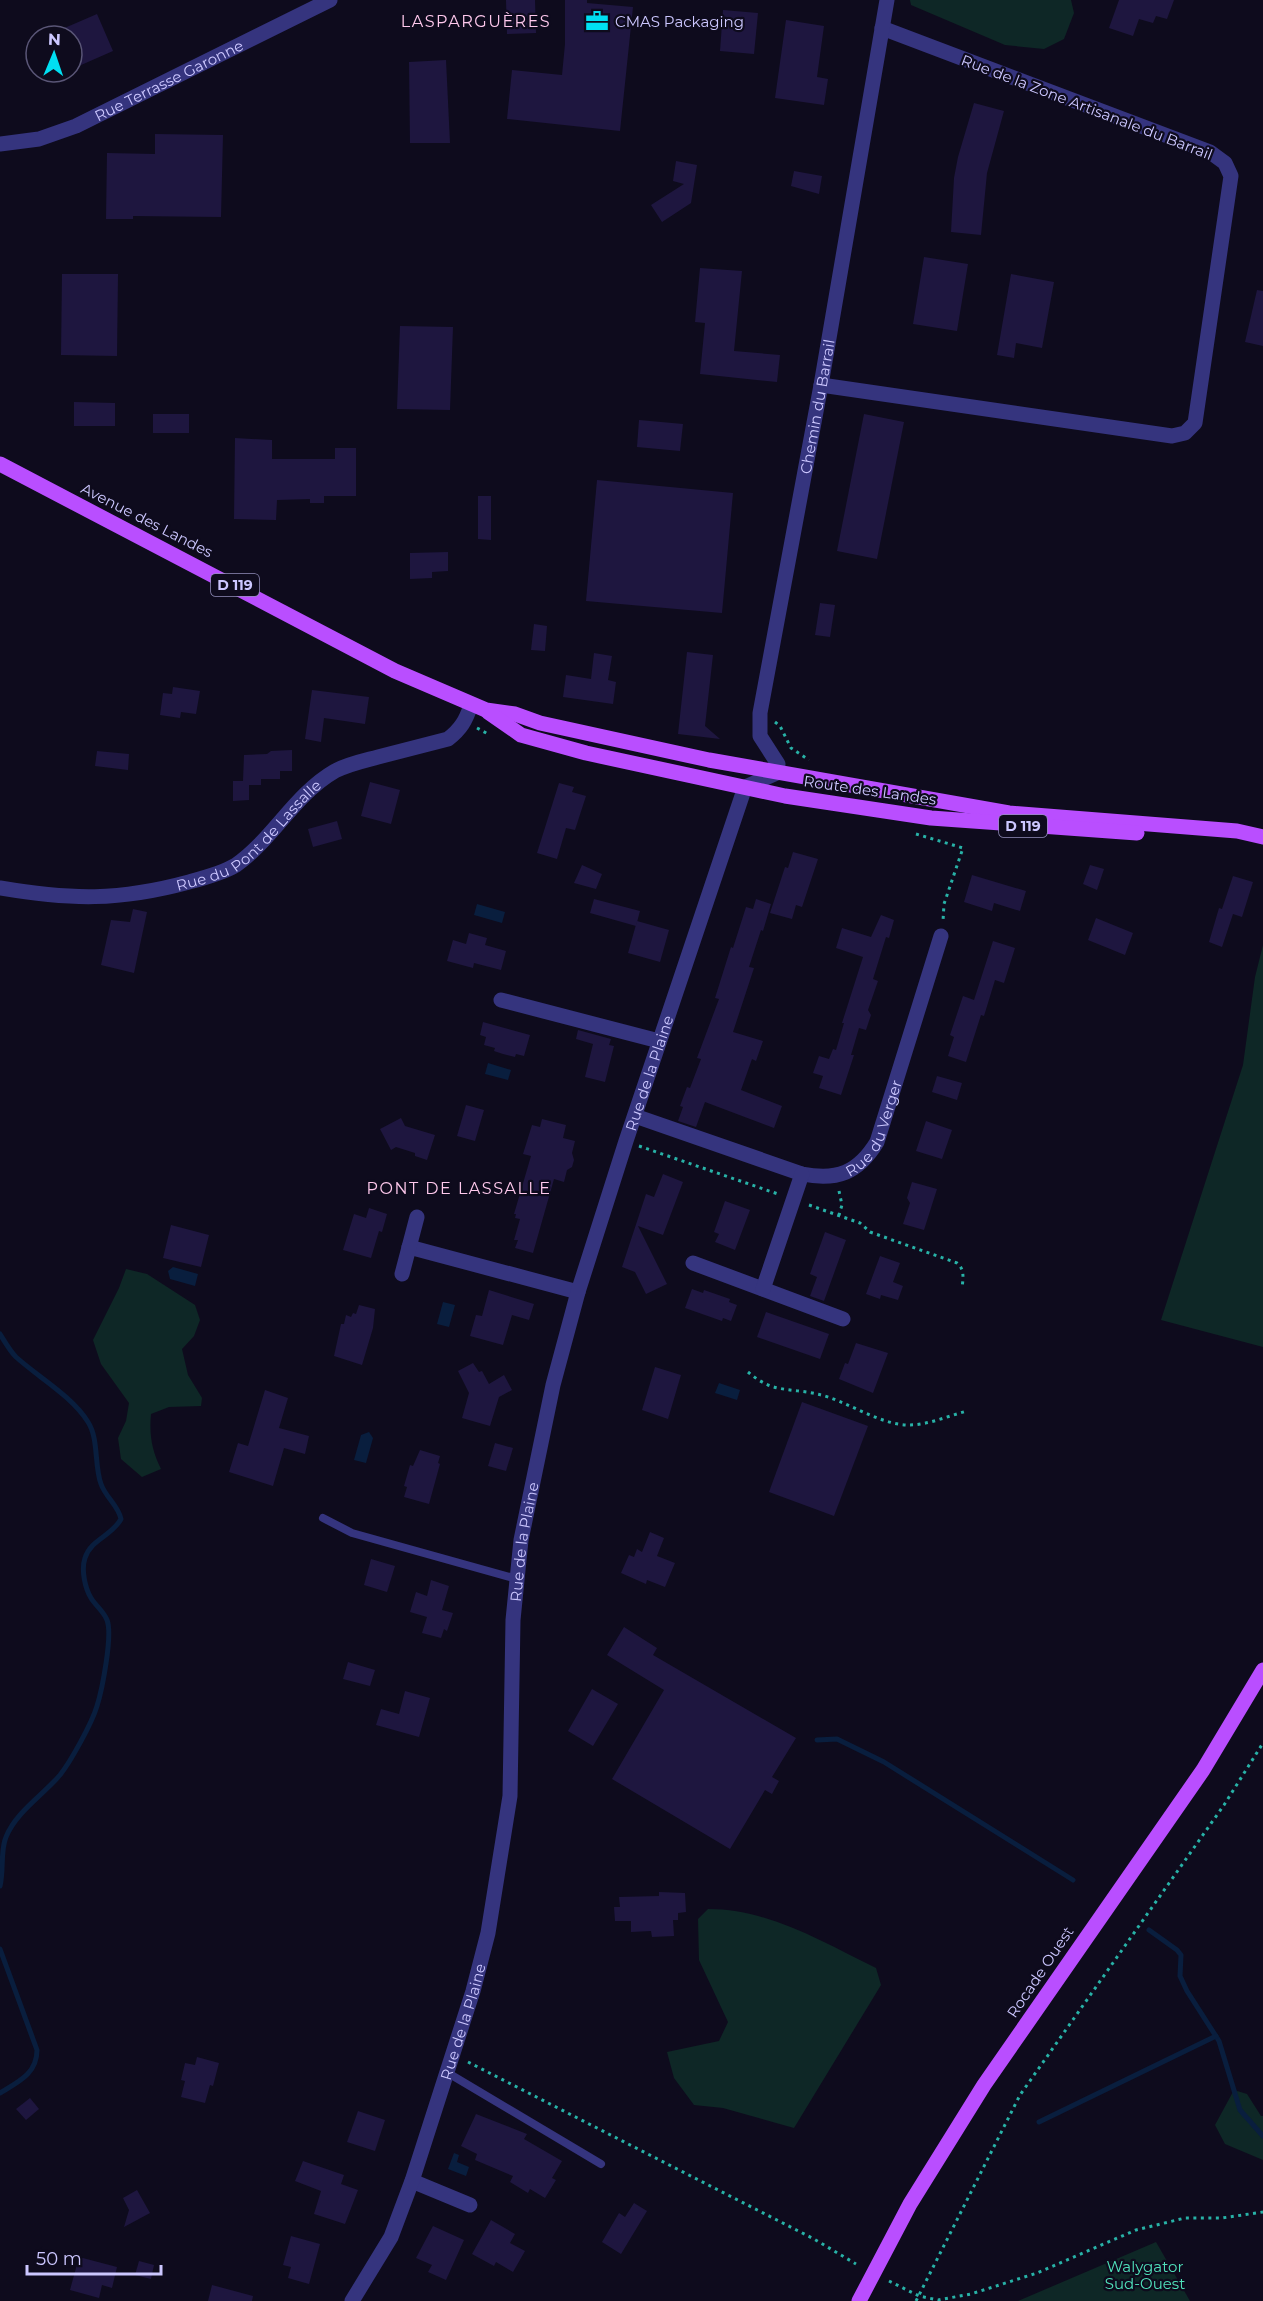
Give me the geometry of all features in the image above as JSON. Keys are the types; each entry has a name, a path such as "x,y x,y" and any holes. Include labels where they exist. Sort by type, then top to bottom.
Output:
{"main road":[{"name":"Avenue des Landes","path":"0,464 395,671 471,705"},
{"name":"Route des Landes","path":"471,705 486,710 515,714 540,723 709,760 1009,813 1237,831 1263,837"},
{"name":"Route des Landes","path":"486,710 521,735 586,753 785,796 931,818 1113,832 1263,837"},
{"name":"Rocade Ouest","path":"859,2301 910,2204 984,2085 1203,1770 1263,1670"}],"street":[{"name":"Rue Terrasse Garonne","path":"0,144 39,139 76,126 330,0"},
{"name":"Chemin du Barrail","path":"777,773 778,764 760,736 760,713 821,385 887,0"},
{"name":"Rue de la Zone Artisanale du Barrail","path":"821,385 1172,436 1185,433 1194,423 1231,176 1225,163 1210,152 882,28"},
{"name":"Rue du Pont de Lassalle","path":"0,888 45,896 87,898 140,893 213,874 235,865 327,776 356,762 448,739 459,731 471,705"},
{"path":"745,787 777,773"},
{"name":"Rue de la Plaine","path":"352,2301 391,2236 412,2181 473,1991 488,1933 510,1796 513,1620 517,1579 531,1490 554,1385 578,1292 659,1041 745,787"},
{"name":"Rue du Verger","path":"635,1116 802,1174 819,1178 834,1177 853,1170 867,1158 877,1142 941,936"},
{"path":"501,999 659,1041"},
{"path":"763,1290 802,1174"},
{"path":"402,1274 417,1217"},
{"path":"409,1247 578,1292"},
{"path":"693,1263 843,1319"},
{"path":"412,2181 470,2205"}],"lane":[{"path":"323,1518 352,1533 517,1579"},
{"path":"448,2073 601,2164"}],"path":[{"path":"760,713 780,726 791,748 812,762"},
{"path":"912,832 963,848"},
{"path":"941,936 944,904 966,838"},
{"path":"834,1177 842,1199 839,1215"},
{"path":"748,1372 765,1384 777,1388 820,1394 883,1419 907,1425 922,1424 967,1411"},
{"path":"916,2301 1020,2095 1224,1805 1263,1743"},
{"path":"453,2054 793,2229 856,2264"},
{"path":"889,2281 919,2296 938,2300 971,2294 1037,2273 1136,2230 1185,2218 1222,2218 1263,2212"}],"green space":[{"path":"910,0 1071,0 1074,13 1064,39 1044,49 1005,45 911,5"},
{"path":"1263,945 1263,1347 1161,1320 1243,1065 1255,977"},
{"path":"126,1269 147,1274 195,1305 200,1320 194,1336 182,1349 188,1375 202,1398 201,1406 169,1407 151,1414 152,1443 161,1469 142,1477 121,1459 118,1438 126,1421 129,1403 101,1364 93,1340"},
{"path":"708,1909 731,1910 774,1921 876,1968 881,1985 794,2128 723,2108 694,2105 674,2078 667,2052 719,2041 728,2022 699,1960 698,1919"},
{"path":"1234,2090 1247,2094 1263,2116 1263,2160 1225,2144 1215,2125"},
{"name":"Walygator Sud-Ouest","path":"1156,2242 1190,2301 1018,2301"}],"water":[{"path":"477,904 505,912 502,923 474,915"},
{"path":"488,1063 511,1070 508,1080 485,1074"},
{"path":"173,1267 198,1274 195,1286 170,1279 168,1271"},
{"path":"443,1302 455,1305 449,1327 437,1324"},
{"path":"719,1383 740,1390 737,1400 715,1393"},
{"path":"369,1432 373,1438 366,1463 354,1460 361,1435"},
{"path":"454,2153 459,2155 457,2162 469,2167 466,2176 448,2169"}],"building":[{"path":"506,0 535,0 536,33 507,34"},
{"path":"565,0 587,0 587,3 633,7 620,131 507,119 512,70 562,75"},
{"path":"1119,0 1174,0 1167,19 1156,16 1153,23 1139,19 1133,36 1109,28"},
{"path":"723,10 758,13 754,54 720,51"},
{"path":"97,14 113,51 84,64 84,24 74,24"},
{"path":"786,20 824,26 817,77 828,79 824,105 775,98"},
{"path":"446,60 450,143 410,143 409,62"},
{"path":"974,103 1004,111 987,173 981,235 951,232 954,178"},
{"path":"155,134 223,135 221,217 133,216 133,219 106,219 107,153 155,154"},
{"path":"676,161 697,165 691,203 662,222 651,205 684,184 673,181"},
{"path":"794,171 822,176 819,194 791,186"},
{"path":"924,257 968,264 957,331 913,324"},
{"path":"700,268 742,271 734,351 780,355 777,382 700,374 705,323 695,322"},
{"path":"62,274 118,274 117,356 61,355"},
{"path":"1011,274 1054,282 1042,348 1016,343 1014,358 997,355"},
{"path":"1257,290 1263,291 1263,346 1245,342"},
{"path":"400,326 453,327 450,410 397,409"},
{"path":"74,402 115,403 115,426 74,426"},
{"path":"153,414 189,414 189,433 153,433"},
{"path":"864,414 904,422 877,559 837,551"},
{"path":"639,420 683,424 680,451 637,447"},
{"path":"235,438 272,440 272,459 335,459 335,448 356,448 356,496 324,496 324,503 310,503 310,499 277,500 276,520 234,519"},
{"path":"597,480 733,493 722,613 586,601"},
{"path":"478,496 491,496 491,540 478,539"},
{"path":"448,552 448,571 432,572 432,578 410,579 410,553"},
{"path":"820,603 835,605 830,637 815,635"},
{"path":"534,624 547,626 545,651 531,650"},
{"path":"687,652 713,655 705,726 720,739 678,734"},
{"path":"594,653 612,656 608,680 616,682 613,704 563,697 566,675 591,679"},
{"path":"173,687 200,691 196,714 181,712 180,718 160,715 163,693 172,694"},
{"path":"312,690 369,697 365,724 324,718 321,742 305,739"},
{"path":"292,750 292,771 280,771 280,779 261,779 261,785 249,785 249,800 233,801 233,781 243,781 244,755"},
{"path":"97,751 129,754 128,770 95,766"},
{"path":"370,782 400,790 391,824 361,816"},
{"path":"559,783 574,787 572,792 586,796 575,830 566,828 557,859 537,853"},
{"path":"337,821 342,839 313,847 308,829"},
{"path":"793,852 818,859 802,907 796,905 792,919 770,913 785,867 788,868"},
{"path":"582,865 602,874 596,889 574,883"},
{"path":"1090,865 1104,869 1097,890 1083,884"},
{"path":"972,875 1026,891 1020,911 994,903 992,911 964,902"},
{"path":"1233,876 1253,882 1242,917 1233,914 1222,947 1209,942 1219,908 1222,909"},
{"path":"594,899 640,911 636,926 590,913"},
{"path":"756,899 771,904 749,967 754,968 733,1032 763,1041 756,1061 752,1059 741,1090 782,1106 774,1128 705,1102 696,1127 678,1121 683,1107 680,1106 701,1059 697,1058 719,999 715,998 731,947 733,948 746,907 753,909"},
{"path":"133,909 147,912 134,973 101,965 111,920 130,922"},
{"path":"881,915 894,920 889,938 886,937 873,979 878,981 868,1010 871,1015 866,1030 859,1028 851,1055 854,1055 841,1095 819,1088 823,1076 813,1073 819,1056 829,1059 833,1049 836,1050 863,957 836,948 842,928 871,937"},
{"path":"1096,918 1133,933 1125,955 1088,940"},
{"path":"637,921 669,930 660,962 628,953"},
{"path":"469,933 487,938 485,945 506,951 501,970 474,963 473,968 447,961 453,940 466,944"},
{"path":"993,941 1015,948 1004,983 995,980 966,1062 948,1056 954,1037 950,1035 963,996 974,1000"},
{"path":"483,1022 530,1035 524,1056 516,1054 515,1057 503,1054 494,1051 495,1048 484,1045 486,1037 480,1035"},
{"path":"578,1030 611,1039 609,1045 614,1046 605,1082 585,1077 593,1044 576,1039"},
{"path":"937,1076 962,1083 957,1100 932,1092"},
{"path":"466,1105 484,1110 475,1141 457,1136"},
{"path":"401,1118 405,1126 435,1135 427,1160 415,1156 415,1153 396,1147 391,1150 380,1129"},
{"path":"542,1119 566,1125 563,1138 575,1141 572,1153 574,1160 572,1167 567,1170 564,1182 554,1179 533,1253 515,1248 518,1240 514,1240 520,1219 515,1218 516,1214 514,1214 531,1156 523,1154 532,1125 540,1127"},
{"path":"926,1121 952,1130 942,1159 916,1151"},
{"path":"663,1174 683,1182 663,1235 638,1226 667,1284 646,1294 635,1272 622,1267 646,1194 654,1197"},
{"path":"912,1182 937,1189 924,1230 903,1224 910,1203 907,1198"},
{"path":"725,1201 750,1210 735,1250 715,1242 719,1234 714,1232"},
{"path":"369,1208 387,1214 371,1258 343,1250 354,1214 366,1218"},
{"path":"171,1225 209,1235 201,1267 163,1258"},
{"path":"825,1232 846,1240 824,1301 810,1296 817,1277 810,1274"},
{"path":"880,1256 900,1263 893,1282 903,1286 898,1300 881,1295 880,1299 866,1294"},
{"path":"692,1289 703,1293 704,1290 730,1299 729,1302 737,1305 731,1321 723,1318 722,1321 685,1308"},
{"path":"489,1290 534,1304 529,1320 512,1315 503,1345 470,1336 476,1315 482,1316"},
{"path":"359,1305 375,1309 373,1328 362,1365 334,1356 341,1324 344,1324 346,1315 351,1317 353,1313 356,1314"},
{"path":"766,1312 829,1334 820,1359 757,1337"},
{"path":"856,1343 888,1353 873,1393 839,1379"},
{"path":"473,1363 479,1372 482,1371 489,1384 504,1375 512,1390 499,1397 490,1426 462,1418 469,1393 458,1371"},
{"path":"655,1367 681,1375 668,1419 642,1410"},
{"path":"265,1390 288,1398 279,1428 309,1436 305,1454 284,1448 273,1486 229,1472 238,1443 248,1446"},
{"path":"802,1402 868,1426 834,1516 769,1492"},
{"path":"495,1443 513,1448 506,1471 488,1466"},
{"path":"420,1450 440,1456 429,1504 404,1497 407,1487 404,1486 410,1465 413,1466"},
{"path":"650,1532 664,1538 657,1556 675,1563 665,1587 647,1580 646,1584 621,1573 629,1555 634,1557 637,1549 642,1552"},
{"path":"371,1559 395,1566 387,1592 364,1585"},
{"path":"431,1580 449,1586 442,1610 453,1613 447,1631 444,1629 441,1638 422,1633 427,1617 410,1612 416,1592 427,1596"},
{"path":"624,1627 657,1648 653,1655 796,1738 772,1777 779,1781 772,1794 765,1790 730,1849 612,1779 664,1690 607,1655"},
{"path":"348,1662 375,1670 370,1686 343,1679"},
{"path":"592,1689 618,1704 593,1746 568,1731"},
{"path":"405,1691 430,1698 419,1737 376,1725 381,1709 399,1714"},
{"path":"659,1892 685,1893 686,1912 678,1913 678,1920 673,1920 674,1936 652,1937 651,1931 631,1932 631,1921 615,1921 614,1907 620,1907 619,1897 659,1896"},
{"path":"197,2057 219,2063 213,2086 210,2085 205,2103 181,2097 185,2081 181,2080 185,2063 195,2065"},
{"path":"30,2098 39,2109 26,2120 16,2109"},
{"path":"358,2111 385,2120 375,2151 347,2142"},
{"path":"476,2114 527,2134 524,2139 562,2161 552,2178 556,2180 545,2198 530,2189 528,2193 510,2182 513,2176 475,2160 477,2154 461,2146"},
{"path":"303,2161 344,2175 341,2184 358,2190 345,2224 314,2214 321,2191 295,2181"},
{"path":"137,2190 150,2213 124,2227 129,2210 123,2198"},
{"path":"634,2203 647,2211 621,2254 602,2242 619,2213 625,2217"},
{"path":"491,2220 515,2234 510,2243 525,2251 513,2272 496,2262 494,2266 472,2254"},
{"path":"433,2226 464,2240 446,2280 428,2272 432,2265 416,2258"},
{"path":"291,2236 320,2244 309,2284 288,2278 291,2267 283,2265"},
{"path":"79,2257 117,2267 112,2288 102,2285 99,2298 70,2290"},
{"path":"139,2261 154,2265 151,2279 135,2275"},
{"path":"212,2285 253,2296 252,2301 208,2301"}],"waterway":[{"path":"0,1334 16,1357 64,1395 88,1422 94,1436 101,1484 121,1519 112,1530 92,1546 84,1563 84,1579 87,1589 106,1617 108,1627 106,1663 97,1706 86,1732 65,1769 10,1828 3,1848 0,1886"},
{"path":"817,1740 837,1739 884,1762 1073,1880"},
{"path":"1149,1930 1181,1955 1180,1976 1219,2041 1240,2110 1263,2136"},
{"path":"0,1949 37,2050 34,2065 30,2071 20,2081 0,2093"},
{"path":"1039,2122 1216,2036"}],"place":[{"name":"CMAS Packaging","path":"597,21"}],"district":[{"name":"LASPARGUÈRES","path":"476,21"},
{"name":"PONT DE LASSALLE","path":"459,1188"}]}
